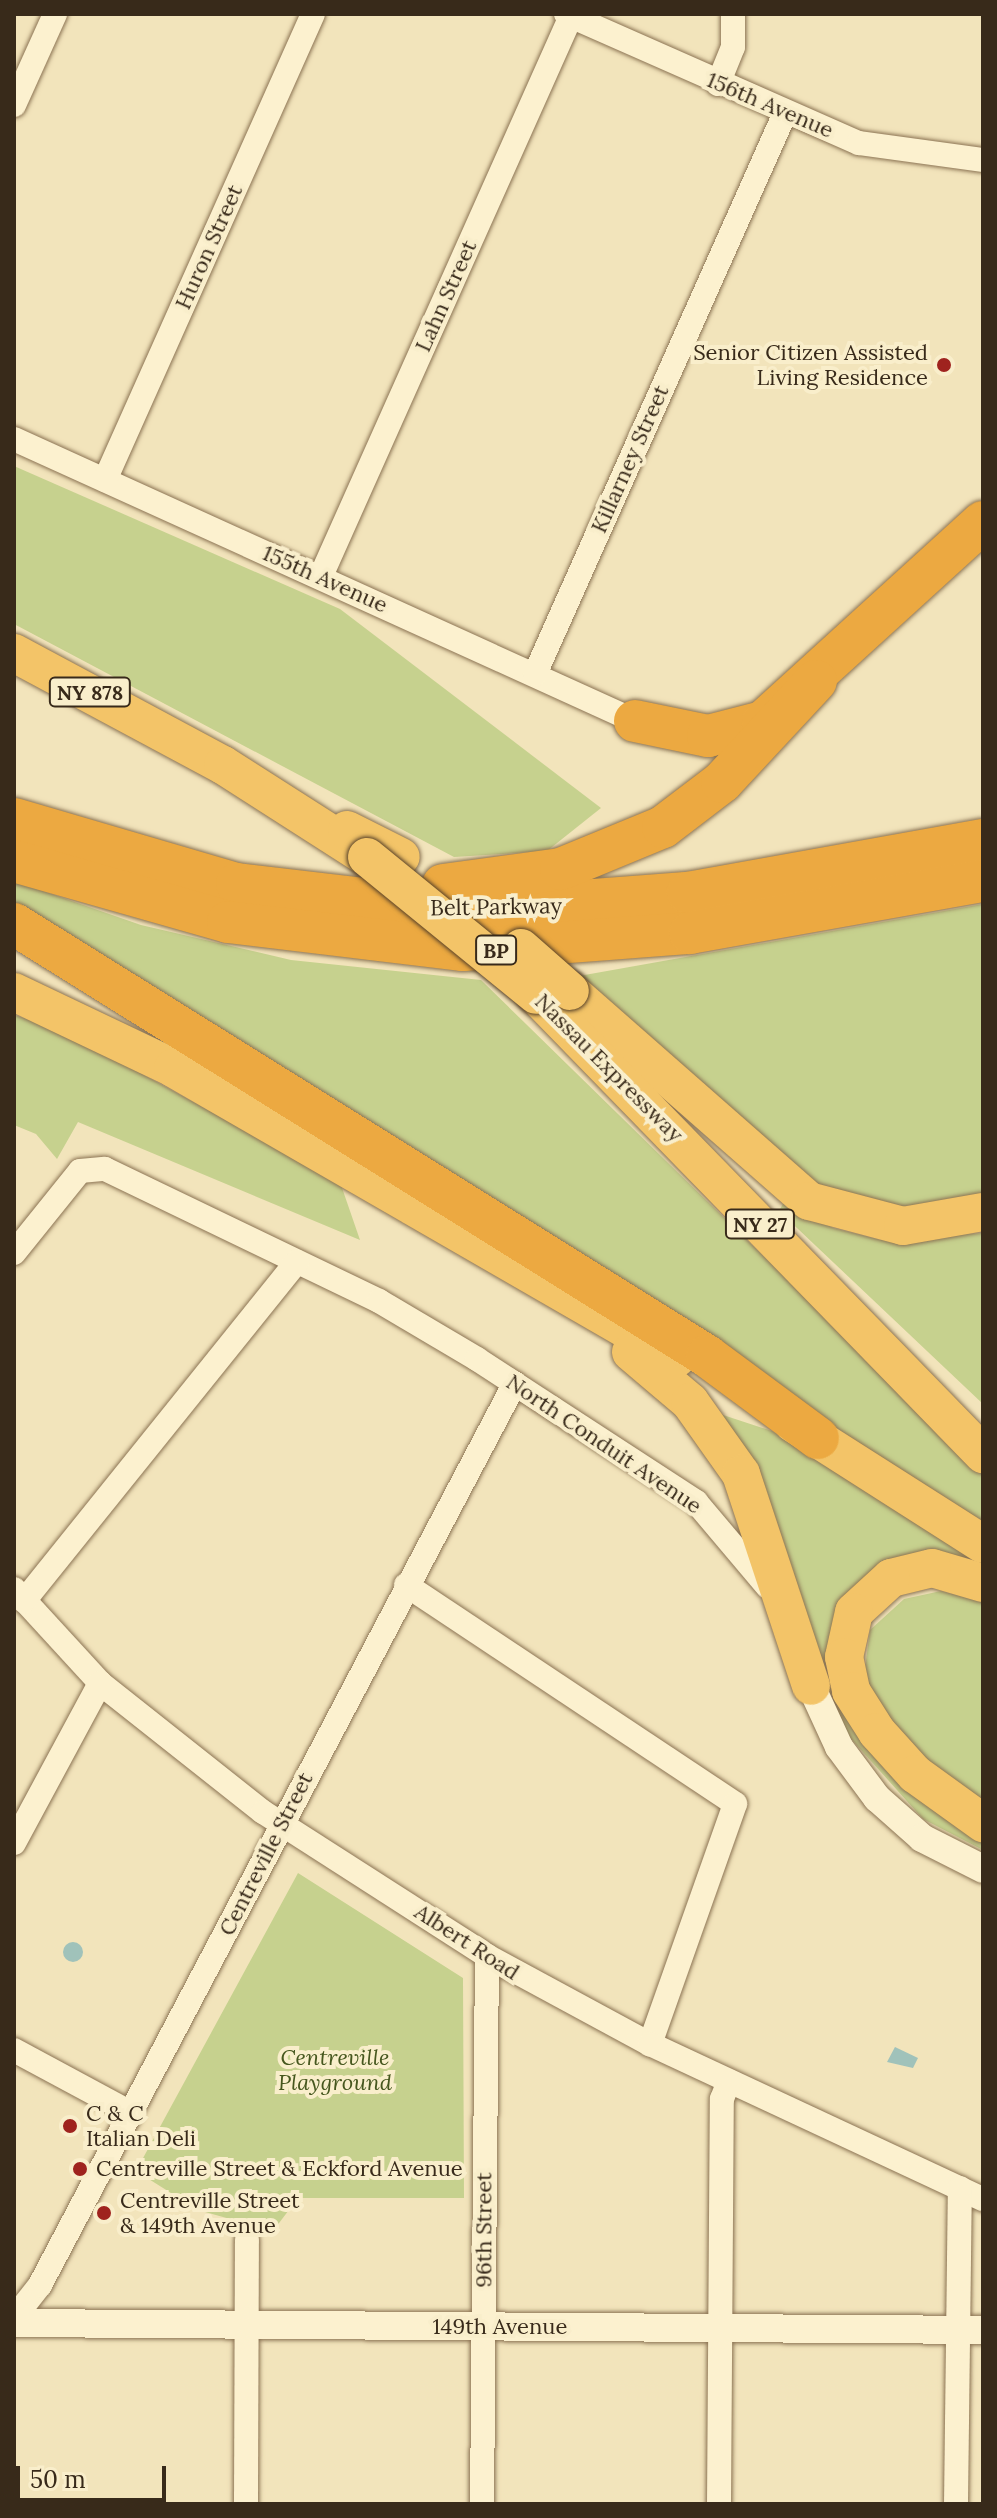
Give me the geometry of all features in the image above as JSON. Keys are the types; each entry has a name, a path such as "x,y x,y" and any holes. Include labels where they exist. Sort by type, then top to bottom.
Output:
{"highway":[{"path":"14,805 239,864 419,885 485,882 581,864 695,805 816,681 983,522"},
{"name":"Nassau Expressway","path":"14,653 384,857 553,993 983,1454"},
{"path":"635,721 731,735 763,722 816,681"},
{"path":"635,721 694,762 695,805"},
{"name":"Belt Parkway","path":"14,819 237,884 460,910 688,893 983,840"},
{"name":"Belt Parkway","path":"14,861 228,922 463,950 690,933 983,881"},
{"path":"14,924 707,1356 818,1438"},
{"path":"14,992 173,1068 491,1255 818,1438 983,1544"},
{"path":"553,993 809,1201 903,1226 983,1212"},
{"path":"491,1255 661,1373 717,1437 759,1511 811,1686"},
{"path":"983,1583 932,1568 891,1578 854,1612 844,1657 851,1691 877,1732 915,1774 983,1823"}],"street":[{"path":"14,105 55,14"},
{"name":"Huron Street","path":"105,480 313,14"},
{"path":"718,84 733,47 733,14"},
{"name":"156th Avenue","path":"569,15 718,84 859,143 983,160"},
{"name":"Lahn Street","path":"321,576 569,15"},
{"name":"Killarney Street","path":"535,674 785,113"},
{"name":"155th Avenue","path":"14,439 635,721"},
{"name":"North Conduit Avenue","path":"14,1253 88,1166 297,1262 515,1383 713,1518 774,1598 839,1747 877,1798 922,1838 983,1869"},
{"path":"19,1595 297,1262"},
{"name":"Centreville Street","path":"15,2320 131,2113 406,1585 515,1383"},
{"path":"406,1585 735,1804 650,2044"},
{"name":"Albert Road","path":"19,1595 100,1683 282,1824 487,1956 650,2044 983,2199"},
{"path":"14,1843 100,1683"},
{"name":"96th Street","path":"482,2504 487,1956"},
{"path":"14,2050 131,2113"},
{"path":"719,2504 722,2099 729,2081"},
{"path":"956,2504 970,2330 960,2188"},
{"path":"246,2504 247,2240"},
{"name":"149th Avenue","path":"15,2320 41,2325 970,2330"}],"green space":[{"path":"14,466 340,609 601,808 547,851 454,857 14,624"},
{"path":"14,881 141,925 291,960 481,980 983,1471 983,1524 14,910"},
{"path":"983,904 983,1198 962,1207 881,1209 813,1188 579,976"},
{"path":"14,1015 58,1028 340,1182 360,1240 78,1122 57,1159 36,1134 14,1125"},
{"path":"785,1200 833,1228 881,1240 983,1233 983,1404 779,1211"},
{"path":"720,1414 772,1431 972,1558 967,1566 916,1556 829,1651 983,1836 983,1850 923,1819 845,1732 757,1482"},
{"path":"941,1591 983,1602 983,1810 946,1788 874,1704 865,1668 870,1630 904,1599"},
{"name":"Centreville Playground","path":"298,1873 463,1978 464,2198 298,2198 273,2231 198,2210 136,2171"}],"water":[{"path":"73,1942 80,1945 83,1952 80,1959 73,1962 66,1959 63,1952 66,1945"},
{"path":"895,2047 918,2058 913,2068 887,2062"}],"place":[{"name":"Senior Citizen Assisted Living Residence","path":"944,365"},
{"name":"C & C Italian Deli","path":"70,2126"},
{"name":"Centreville Street & Eckford Avenue","path":"80,2169"},
{"name":"Centreville Street & 149th Avenue","path":"104,2213"}]}
